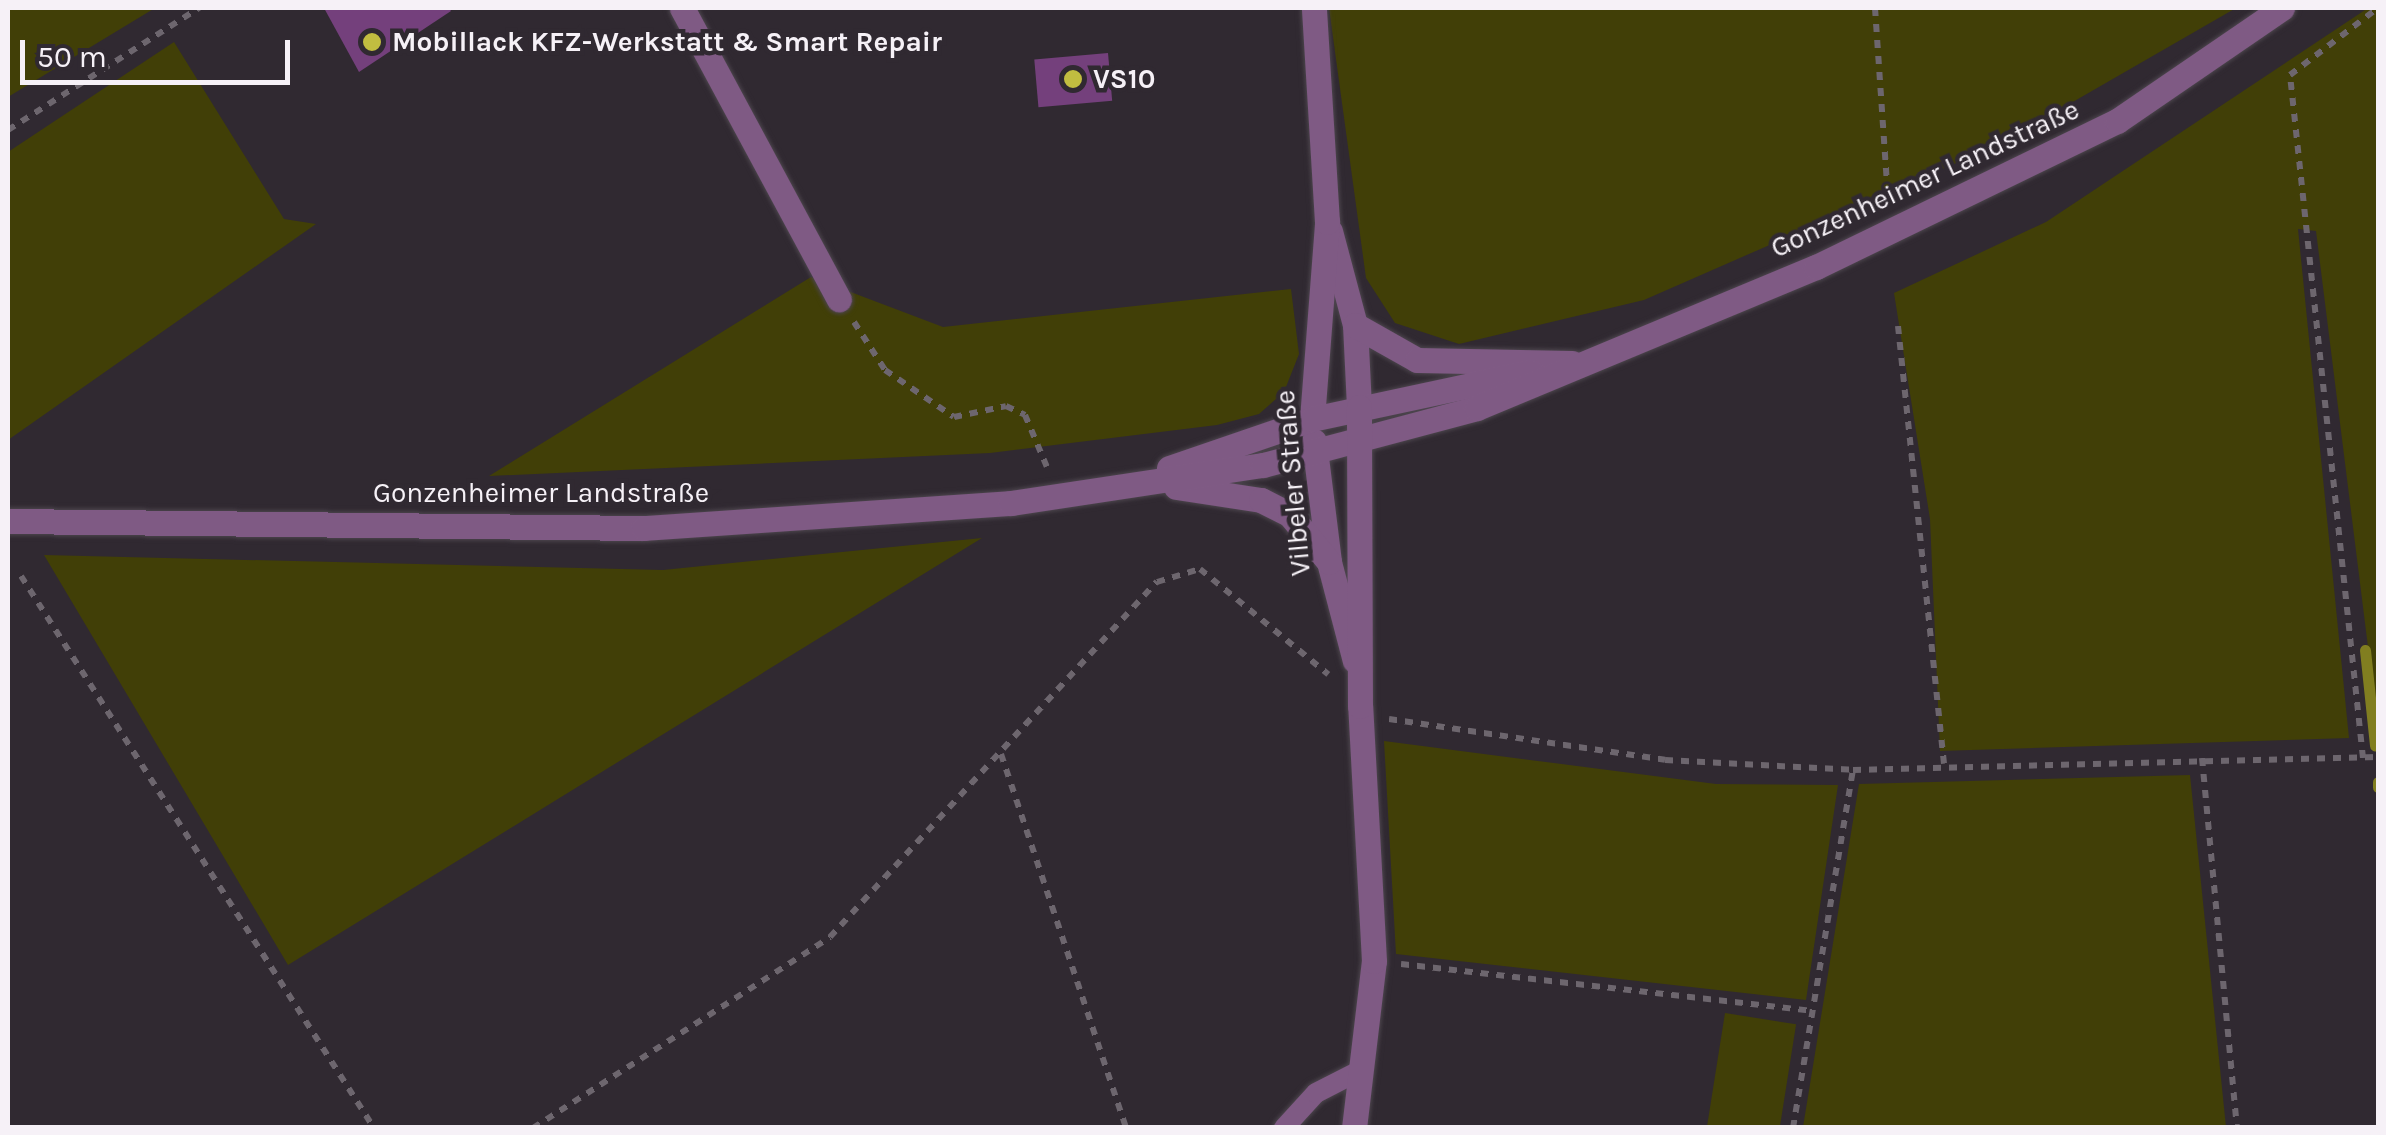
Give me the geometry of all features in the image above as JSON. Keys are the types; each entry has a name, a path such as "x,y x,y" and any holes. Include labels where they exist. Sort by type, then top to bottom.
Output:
{"street":[{"path":"682,8 839,299"},
{"name":"Vilbeler Straße","path":"1314,8 1327,222 1312,420 1329,562 1360,675"},
{"name":"Gonzenheimer Landstraße","path":"8,521 644,528 1068,497 1132,482 1315,453 1477,408 1572,363 1816,267 2117,122 2282,8"},
{"name":"Vilbeler Straße","path":"1327,222 1355,325 1363,442 1360,706 1374,961 1354,1128"},
{"path":"1355,325 1417,360 1572,363"},
{"name":"Gonzenheimer Landstraße","path":"1132,482 1359,407 1572,363"},
{"path":"1132,482 1261,500 1290,515 1329,562"}],"lane":[{"path":"1284,1128 1316,1093 1363,1069"}],"path":[{"path":"8,130 199,8"},
{"path":"1875,8 1887,184"},
{"path":"2363,758 2290,75 2378,8"},
{"path":"839,299 885,370 954,417 1006,406 1025,415 1037,453 1068,497"},
{"path":"1898,326 1944,764"},
{"path":"532,1128 830,938 1157,582 1200,569 1287,633 1360,706 1401,725 1665,760 1852,770 1944,764 2378,757"},
{"path":"21,576 374,1128"},
{"path":"1001,754 1126,1128"},
{"path":"2202,758 2237,1128"},
{"path":"1794,1128 1852,770"},
{"path":"1374,961 1812,1011"}],"shaded area":[{"path":"8,8 155,8 8,97"},
{"path":"1329,8 2236,8 2000,144 1644,300 1459,344 1395,323 1366,278"},
{"path":"2368,8 2378,8 2378,727 2316,231 2298,229 2349,738 1940,751 1930,519 1894,293 2046,222"},
{"path":"174,42 284,219 316,224 8,440 8,152"},
{"path":"811,277 943,327 1291,289 1299,354 1284,392 1259,414 1217,425 990,453 489,476"},
{"path":"982,538 288,965 44,555 663,570"},
{"path":"1384,741 1716,784 1838,785 1806,1000 1396,954"},
{"path":"2190,775 2226,1127 1803,1127 1859,784"},
{"path":"1725,1013 1796,1024 1780,1128 1707,1128"}],"building":[{"name":"Mobillack KFZ-Werkstatt & Smart Repair","path":"324,8 449,8 451,11 359,72"},
{"name":"VS10","path":"1108,53 1112,101 1038,107 1034,59"}],"waterway":[{"path":"2365,650 2375,745"},
{"path":"2378,782 2378,787"}],"place":[{"name":"Mobillack KFZ-Werkstatt & Smart Repair","path":"372,42"},
{"name":"VS10","path":"1073,79"}]}
